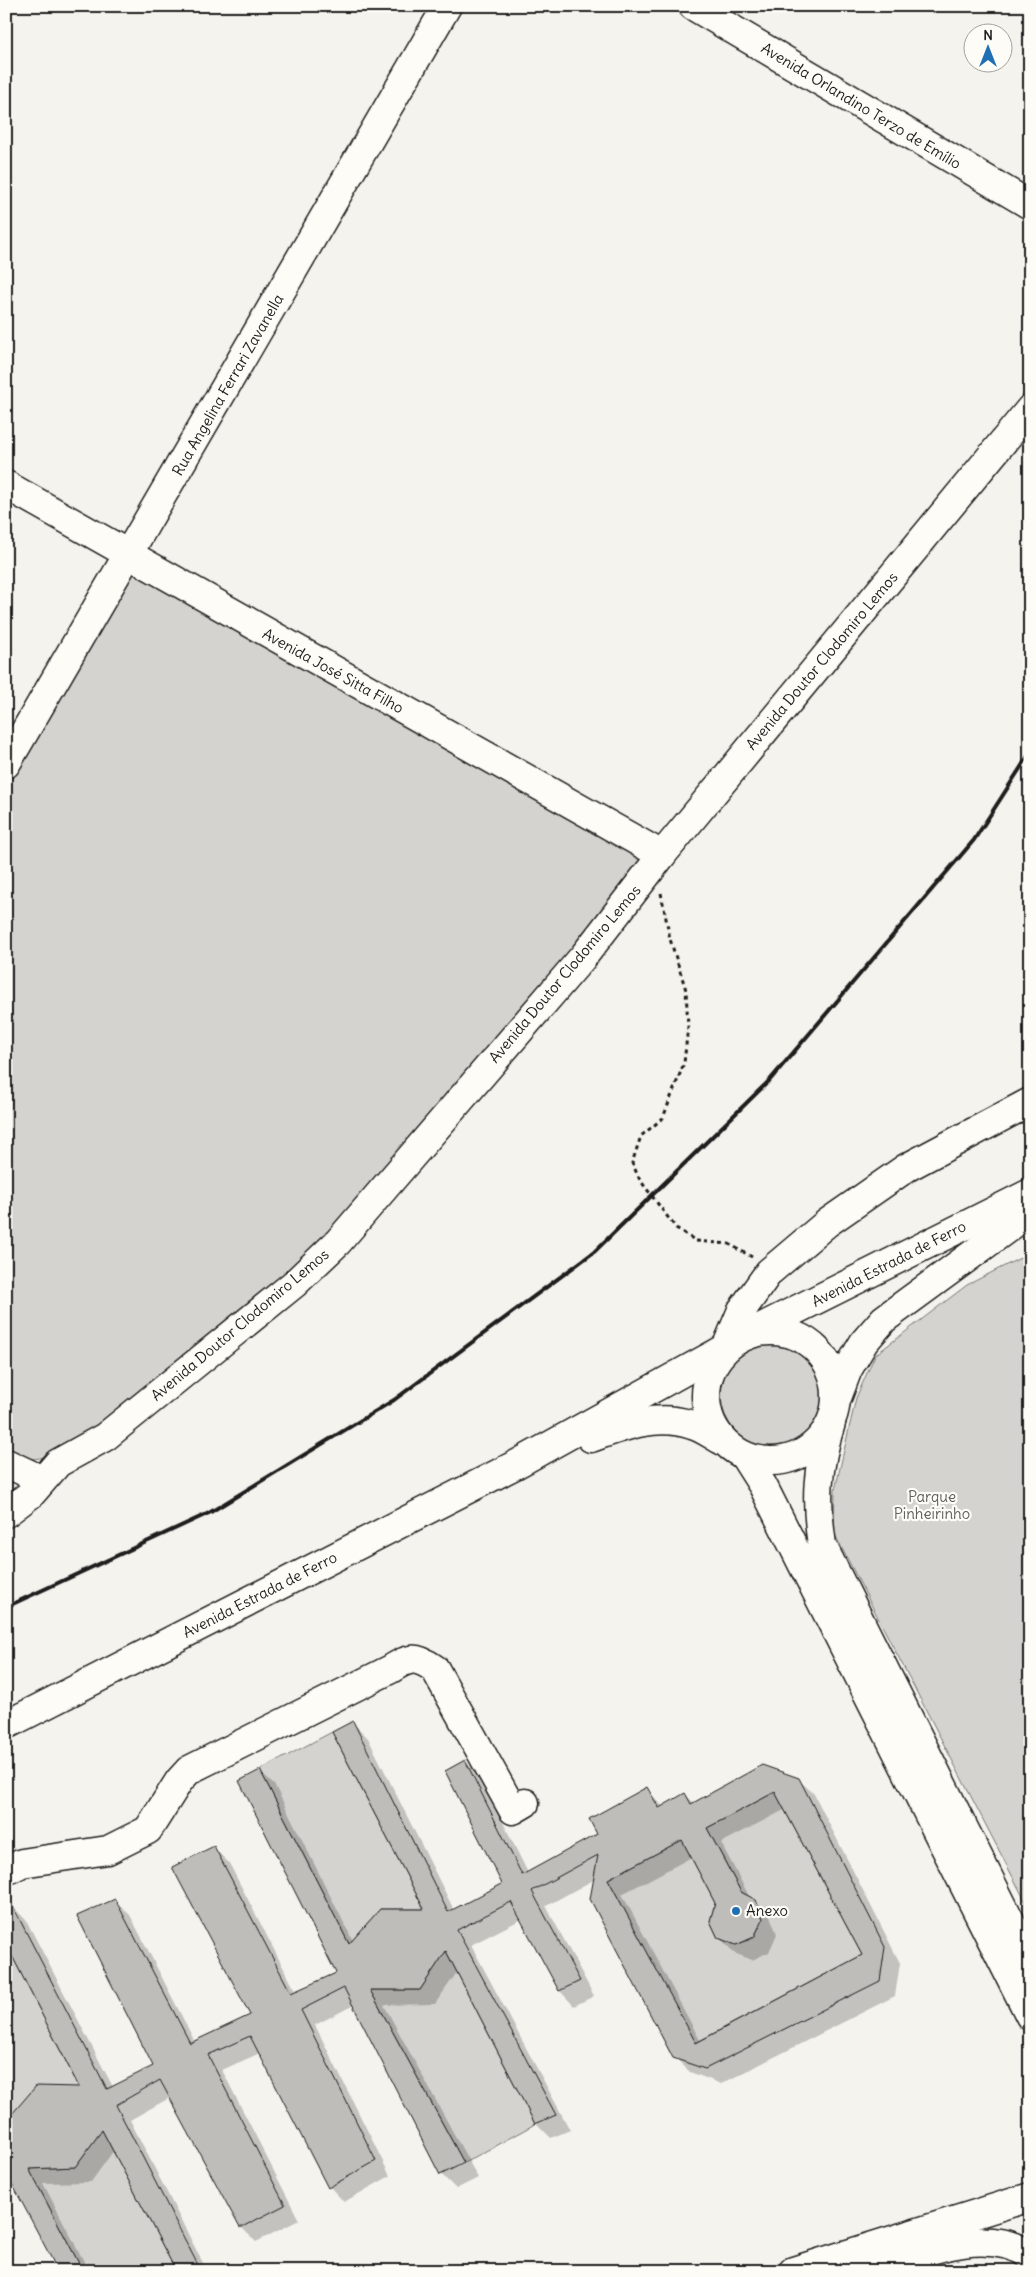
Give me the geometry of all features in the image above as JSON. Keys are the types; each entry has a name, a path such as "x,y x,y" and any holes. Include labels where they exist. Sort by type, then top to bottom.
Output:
{"street":[{"name":"Rua Angelina Ferrari Zavanella","path":"6,764 129,556 447,6"},
{"name":"Avenida Orlandino Terzo de Emílio","path":"693,6 1030,205"},
{"name":"Avenida Doutor Clodomiro Lemos","path":"6,1513 31,1494 58,1463 105,1437 294,1284 338,1242 583,957 662,855 1030,409"},
{"name":"Avenida José Sitta Filho","path":"6,485 662,855"},
{"path":"739,1331 769,1272 828,1223 906,1168 1030,1102"},
{"name":"Avenida Estrada de Ferro","path":"6,1725 515,1466 739,1331 1030,1193"},
{"name":"Avenida Estrada de Ferro","path":"515,1466 624,1426 658,1419 692,1425 734,1448 769,1461 794,1457 816,1443 834,1410 852,1362 864,1342 884,1318 1030,1212"},
{"name":"Avenida Estrada de Ferro","path":"739,1331 773,1330 798,1336 819,1351 832,1372 834,1410"},
{"name":"Avenida Estrada de Ferro","path":"734,1448 709,1419 705,1394 711,1369 739,1331"},
{"path":"834,1410 822,1452 817,1483 817,1514 822,1545 1030,1960"},
{"path":"734,1448 763,1486 1030,2016"},
{"path":"6,1463 42,1480"},
{"path":"6,1870 22,1863 108,1850 148,1830 179,1781 189,1770 406,1660 421,1660 435,1669 513,1810 525,1804"},
{"path":"793,2271 1030,2197"},
{"path":"868,2271 954,2245 992,2241 1030,2255"}],"path":[{"path":"662,855 661,896 670,938 686,990 688,1026 684,1063 663,1118 641,1136 632,1163 640,1180 676,1228 696,1241 729,1244 753,1258 769,1272"}],"green space":[{"path":"133,565 650,859 298,1274 81,1442 44,1457 36,1459 26,1458 6,1452 6,784"},
{"name":"Parque Pinheirinho","path":"1030,1253 1030,1910 834,1533 835,1490 856,1398 875,1355 967,1285"},
{"path":"773,1343 793,1347 810,1358 821,1375 825,1395 821,1415 810,1432 793,1443 773,1447 753,1443 736,1432 725,1415 721,1395 725,1375 736,1358 753,1347"},
{"path":"332,1732 424,1909 380,1909 349,1944 260,1770"},
{"path":"775,1792 862,1955 695,2043 608,1879 682,1840 715,1903 710,1921 718,1938 736,1945 754,1938 763,1919 756,1900 741,1892 707,1828"},
{"path":"6,1944 79,2087 7,2120 6,2119"},
{"path":"446,1951 535,2124 464,2163 370,1990 420,1990"},
{"path":"102,2130 176,2271 83,2271 29,2169 75,2167"}],"building":[{"path":"353,1721 448,1912 502,1884 445,1771 465,1760 522,1875 597,1834 589,1819 647,1787 659,1808 685,1793 691,1804 762,1765 799,1778 885,1947 880,1981 705,2069 673,2058 590,1899 598,1855 532,1891 580,1981 559,1991 511,1902 457,1930 556,2115 535,2124 446,1951 420,1990 370,1990 464,2163 440,2175 344,1988 301,2010 376,2161 328,2188 250,2036 208,2055 285,2205 240,2228 160,2080 116,2105 201,2271 176,2271 102,2130 75,2167 29,2169 83,2271 58,2271 6,2172 6,2121 36,2086 79,2087 6,1944 6,1893 107,2089 153,2066 77,1916 115,1899 190,2043 250,2015 172,1867 214,1846 291,1993 336,1973 239,1781 260,1770 349,1944 380,1909 424,1909 332,1732","holes":["775,1792 862,1955 696,2043 608,1879 682,1840 715,1903 710,1921 718,1938 736,1945 754,1937 763,1919 756,1900 741,1892 707,1828"]}],"railway":[{"path":"6,1607 209,1513 394,1400 594,1252 770,1080 974,840 1030,753"}],"place":[{"name":"Anexo","path":"736,1911"}]}
